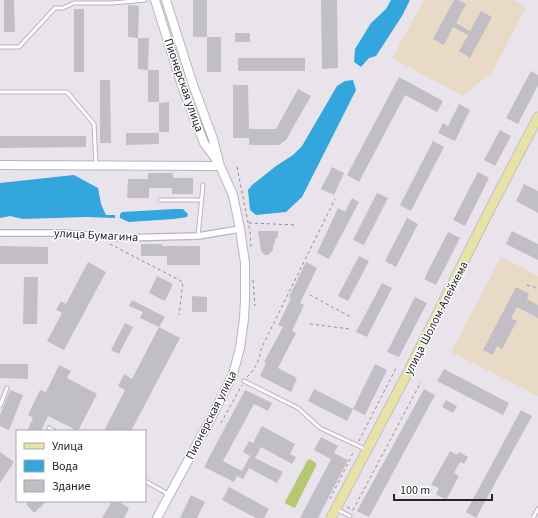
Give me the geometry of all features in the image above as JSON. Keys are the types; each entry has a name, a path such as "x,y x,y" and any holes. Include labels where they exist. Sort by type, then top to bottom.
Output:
{"main road":[{"name":"Пионерская улица","path":"156,0 183,89 204,143 220,166"},
{"name":"Пионерская улица","path":"157,518 225,392 233,374 238,358 244,320 245,298 245,263 233,195 220,166 213,139 192,82 166,0"},
{"name":"улица Шолом-Алейхема","path":"331,518 340,508 491,206 538,117"},
{"path":"0,165 220,166"}],"street":[{"name":"улица Бумагина","path":"0,233 63,233 122,238 198,236 240,229"}],"lane":[{"path":"0,47 19,47 55,8 63,8 74,3 113,3 145,0"},
{"path":"0,92 66,92 94,124 96,165"},
{"path":"198,236 203,185"},
{"path":"160,200 201,200"},
{"path":"244,381 298,408 320,428 368,450"},
{"path":"0,406 7,388"},
{"path":"146,482 170,495"},
{"path":"340,508 350,516"},
{"path":"533,518 538,509"}],"path":[{"path":"221,423 244,381 260,357 261,349 335,199"},
{"path":"248,223 298,225"},
{"path":"106,242 183,282 179,315"},
{"path":"528,284 538,288"},
{"path":"310,295 351,317"},
{"path":"310,324 350,328"},
{"path":"330,499 396,368"},
{"path":"340,508 353,510 421,382"}],"shaded area":[{"path":"424,0 514,0 526,7 493,71 463,96 392,58"},
{"path":"501,257 538,276 538,396 451,352"}],"green space":[{"path":"310,459 316,463 316,466 295,508 286,504 285,502 307,461"}],"water":[{"path":"391,0 410,0 402,16 376,56 369,58 361,67 354,62 355,49 371,23 386,9"},
{"path":"353,80 356,90 302,197 286,212 256,215 250,210 248,190 252,185 293,155 302,146 337,86 345,81"},
{"path":"74,175 98,188 101,204 106,215 115,215 115,218 87,217 23,219 10,216 0,218 0,183"},
{"path":"183,209 188,214 187,217 129,222 120,218 120,214 122,212"}],"building":[{"path":"4,0 14,0 15,32 4,32"},
{"path":"193,0 207,0 207,37 193,37"},
{"path":"321,0 337,0 338,68 322,69"},
{"path":"454,0 458,0 466,4 456,23 470,31 481,11 492,17 470,58 459,51 468,35 453,27 444,45 433,39"},
{"path":"128,5 139,6 138,38 128,37"},
{"path":"74,9 84,9 84,72 74,72"},
{"path":"235,33 250,33 250,42 235,42"},
{"path":"207,37 221,37 221,72 207,72"},
{"path":"138,38 149,38 148,70 138,69"},
{"path":"238,58 305,58 305,71 238,71"},
{"path":"148,70 159,70 159,102 148,102"},
{"path":"531,71 538,75 538,85 518,124 506,118"},
{"path":"399,77 443,101 437,112 405,95 359,182 347,175"},
{"path":"100,80 110,80 111,143 100,143"},
{"path":"233,85 248,85 249,129 276,129 298,89 311,96 286,140 279,145 249,145 249,138 233,138"},
{"path":"169,102 169,132 159,132 159,103"},
{"path":"459,104 470,110 455,141 438,133 443,123 448,126"},
{"path":"500,130 511,136 495,166 484,160"},
{"path":"126,133 159,133 159,144 126,145"},
{"path":"0,136 86,136 86,147 0,148"},
{"path":"433,141 444,147 411,211 400,205"},
{"path":"332,167 344,173 334,195 321,189"},
{"path":"478,172 489,178 465,226 453,220"},
{"path":"148,173 173,173 173,178 193,178 193,194 172,194 172,188 149,188 149,198 127,198 128,179 148,179"},
{"path":"524,184 538,191 538,213 516,201"},
{"path":"377,193 388,198 364,245 353,240"},
{"path":"352,198 359,202 329,259 317,253 338,208 345,212"},
{"path":"407,218 418,224 396,267 385,261"},
{"path":"258,231 278,231 278,238 275,238 273,250 268,255 265,255 261,251"},
{"path":"512,231 538,244 538,260 506,244"},
{"path":"448,232 460,238 436,285 424,279"},
{"path":"141,244 162,244 162,246 200,246 200,265 167,265 167,256 141,256"},
{"path":"0,246 48,247 48,264 0,264"},
{"path":"359,256 369,261 348,301 338,296"},
{"path":"88,262 106,272 64,350 47,341 62,313 56,310 61,301 66,304"},
{"path":"306,262 317,268 300,303 304,305 292,331 296,333 278,368 297,378 291,392 260,376 266,363 264,362 283,327 278,325 291,298 289,297"},
{"path":"157,276 173,284 165,301 149,293"},
{"path":"24,277 38,277 37,324 23,324"},
{"path":"382,283 392,288 367,337 356,332"},
{"path":"516,287 529,294 527,299 538,305 538,318 517,307 511,318 517,321 502,349 497,346 493,355 483,350"},
{"path":"192,296 207,297 207,312 192,312"},
{"path":"415,297 427,303 399,357 387,352"},
{"path":"132,300 165,317 159,327 140,318 143,312 129,306"},
{"path":"125,323 133,327 119,354 111,350"},
{"path":"159,327 180,338 132,430 105,430 125,390 118,386 124,374 132,379"},
{"path":"0,364 28,364 28,379 0,378"},
{"path":"375,364 387,370 365,415 353,409"},
{"path":"59,365 71,371 67,378 97,394 79,430 48,416 41,430 27,430 33,418 28,415 40,390 46,392"},
{"path":"444,369 509,403 503,415 437,381"},
{"path":"314,389 353,409 347,421 308,401"},
{"path":"424,389 435,395 369,517 357,511"},
{"path":"10,390 23,395 9,430 0,426 0,415"},
{"path":"245,390 272,403 268,411 254,404 223,461 242,471 250,456 243,452 249,441 253,443 262,426 295,444 290,454 296,457 292,464 261,447 255,458 283,472 277,483 249,468 243,479 237,476 234,482 204,467"},
{"path":"446,400 457,406 453,413 442,407"},
{"path":"521,410 532,416 476,518 466,512"},
{"path":"321,437 338,446 334,453 348,460 318,518 300,518 331,459 314,450"},
{"path":"450,451 457,455 459,452 468,457 464,464 460,462 454,473 459,476 446,500 436,494 439,488 431,485"},
{"path":"0,452 14,462 0,483"},
{"path":"229,487 269,509 264,518 256,518 222,500"},
{"path":"191,495 205,502 197,518 180,518"},
{"path":"28,502 46,502 34,513 26,504"},
{"path":"111,502 119,502 129,508 124,518 102,518"}]}
